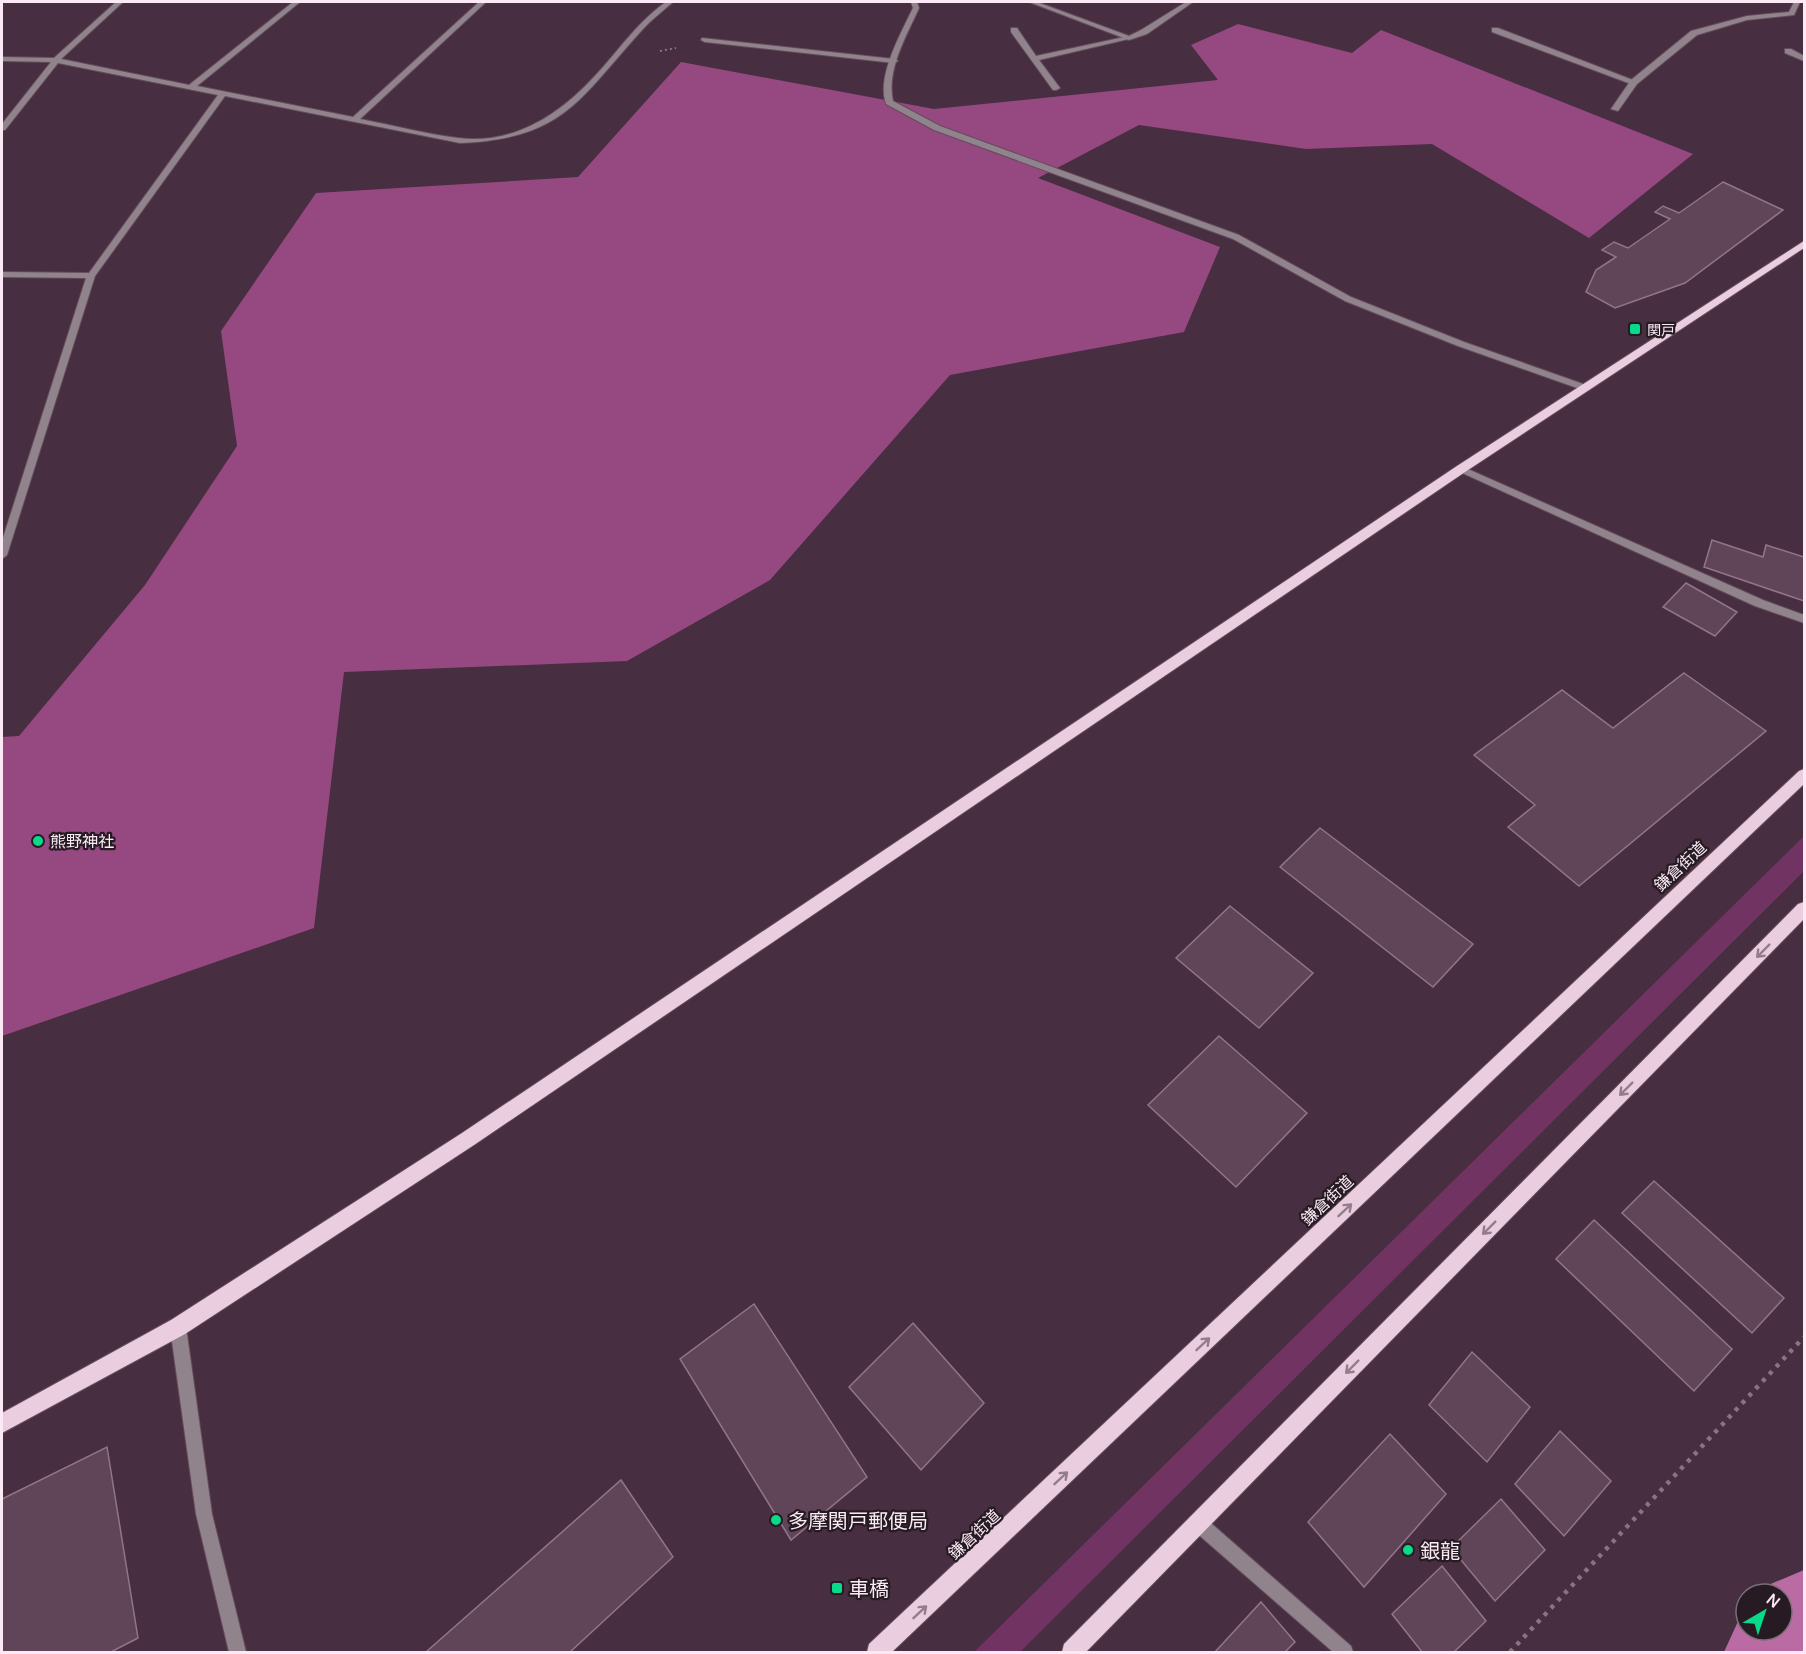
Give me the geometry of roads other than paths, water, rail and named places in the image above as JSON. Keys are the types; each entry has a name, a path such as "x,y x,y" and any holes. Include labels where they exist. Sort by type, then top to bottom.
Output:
{"main road":[{"path":"2,1423 178,1327 468,1139 1583,387 1804,244"},
{"name":"鎌倉街道","path":"877,1653 1804,775"},
{"path":"1072,1653 1804,909"}],"street":[{"path":"2,128 56,60 120,2"},
{"path":"191,87 297,2"},
{"path":"354,120 483,2"},
{"path":"2,58 56,60 460,141 505,138 543,126 561,115 584,92 649,16 670,2"},
{"path":"914,2 916,8 894,62 886,96 889,102 937,128 1236,237 1348,300 1461,344 1583,387"},
{"path":"1032,2 1129,38"},
{"path":"1036,58 1129,38 1144,32 1190,2"},
{"path":"1615,109 1634,82 1694,33 1747,18 1792,14 1797,2"},
{"path":"1014,30 1056,88"},
{"path":"1495,30 1522,37 1634,82"},
{"path":"705,40 894,62"},
{"path":"1788,51 1804,59"},
{"path":"2,555 91,276 222,95"},
{"path":"2,274 91,276"},
{"path":"1461,469 1759,603 1804,619"},
{"path":"178,1327 204,1514 238,1653"},
{"path":"1198,1523 1345,1653"}],"waterway":[{"path":"1786,1652 1804,1631"}],"place":[{"name":"関戸","path":"1635,329"},
{"name":"熊野神社","path":"38,841"},
{"name":"多摩関戸郵便局","path":"776,1520"},
{"name":"銀龍","path":"1408,1550"},
{"name":"車橋","path":"837,1588"}]}
